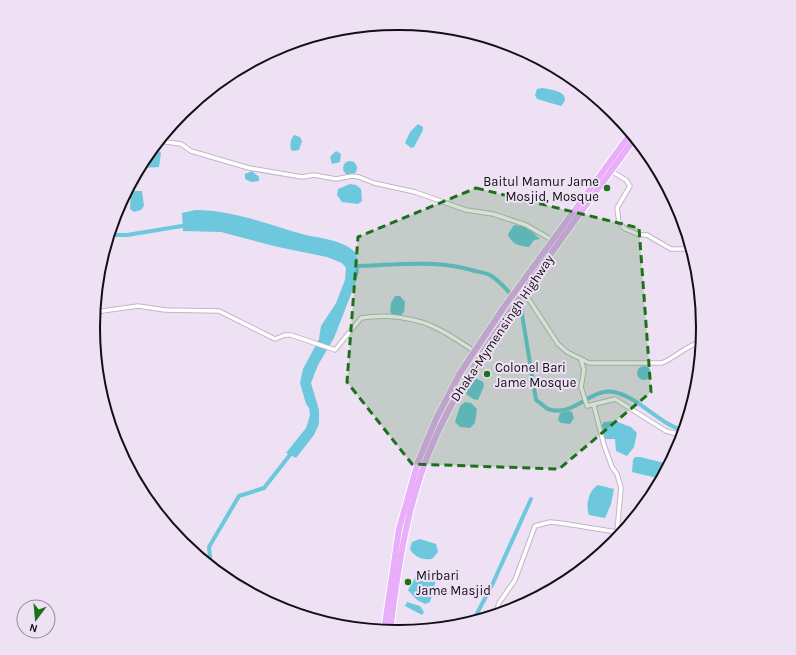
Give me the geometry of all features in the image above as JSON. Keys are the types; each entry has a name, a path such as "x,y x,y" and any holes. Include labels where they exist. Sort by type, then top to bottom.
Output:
{"highway":[{"name":"Dhaka-Mymensingh Highway","path":"385,624 399,528 418,462 436,418 474,351 519,285 628,138"},
{"name":"Dhaka-Mymensingh Highway","path":"391,625 406,529 418,484 432,444 454,398 510,312 631,143"}],"street":[{"path":"165,142 181,144 191,151 249,168 302,177 314,175 336,179 352,176 359,177 374,183 415,192 466,210 492,214 526,225 552,240"},
{"path":"611,171 626,180 630,186 617,208 619,222 625,228 640,235 647,235 671,249 684,249"},
{"path":"524,292 558,344 567,352 589,362 662,363 671,359 695,343"},
{"path":"101,311 138,306 164,310 219,311 276,339 285,335 291,335 330,350 334,350 338,347 361,318 374,316 393,317 426,324 439,329 474,351"},
{"path":"581,359 584,370 581,387 587,406 594,406 615,399 666,431 676,433"},
{"path":"594,406 604,445 612,467 617,474 621,488 619,527"},
{"path":"498,607 515,580 535,526 550,522 613,533"}],"highlighted area":[{"path":"476,188 639,228 651,392 559,469 412,464 347,382 358,237"}],"water":[{"path":"542,88 560,92 565,98 561,106 537,99 535,95 537,89"},
{"path":"418,124 423,127 423,130 414,147 411,148 405,143 410,132"},
{"path":"294,135 300,137 302,141 299,150 294,151 291,150 290,144"},
{"path":"159,151 161,153 159,167 147,168"},
{"path":"336,151 341,154 340,162 332,164 330,157"},
{"path":"350,161 355,163 357,168 355,173 350,175 345,173 343,168 345,163"},
{"path":"252,171 259,177 259,181 251,182 245,179 245,174"},
{"path":"350,184 356,185 361,189 362,201 358,204 342,202 337,195 338,189"},
{"path":"134,191 142,191 144,206 141,210 134,212 130,209 131,196"},
{"path":"195,210 223,212 249,218 302,234 338,242 356,253 359,271 355,284 334,338 318,365 311,383 319,410 319,424 314,435 296,458 286,453 306,428 310,415 300,383 303,369 319,339 321,326 336,303 345,280 346,268 342,263 327,257 278,247 221,232 183,231 182,213"},
{"path":"514,225 527,227 540,239 534,240 529,247 516,244 511,240 508,234"},
{"path":"395,296 400,296 405,302 404,312 401,315 393,315 390,312 391,303"},
{"path":"644,366 649,368 651,373 649,378 644,380 639,378 637,373 639,368"},
{"path":"475,378 483,382 484,386 478,400 473,399 466,394 468,387"},
{"path":"465,402 471,403 477,409 475,423 470,428 460,427 455,422 460,406"},
{"path":"569,411 572,412 574,418 570,424 561,423 558,420 560,413"},
{"path":"615,421 631,427 637,433 634,447 627,456 616,451 615,439 606,439 604,437 602,425 604,422"},
{"path":"635,457 640,457 663,463 655,478 632,472 633,460"},
{"path":"598,485 614,489 611,504 605,518 589,515 587,507 592,490"},
{"path":"420,539 436,544 438,552 432,559 420,558 410,549 412,542"},
{"path":"419,571 428,574 436,580 430,602 425,604 417,600 408,590"},
{"path":"407,602 420,606 424,612 422,615 405,606"}],"waterway":[{"path":"115,235 127,235 188,225"},
{"path":"354,266 430,264 460,267 490,275 507,290 521,308 536,400 548,409 557,411 574,406 598,394 614,392 632,399 667,423 678,428"},
{"path":"210,558 209,547 239,496 264,488 293,451"},
{"path":"476,615 493,583 531,499"}],"place":[{"name":"Baitul Mamur Jame Mosjid, Mosque","path":"607,188"},
{"name":"Colonel Bari Jame Mosque","path":"487,374"},
{"name":"Mirbari Jame Masjid","path":"408,582"}]}
